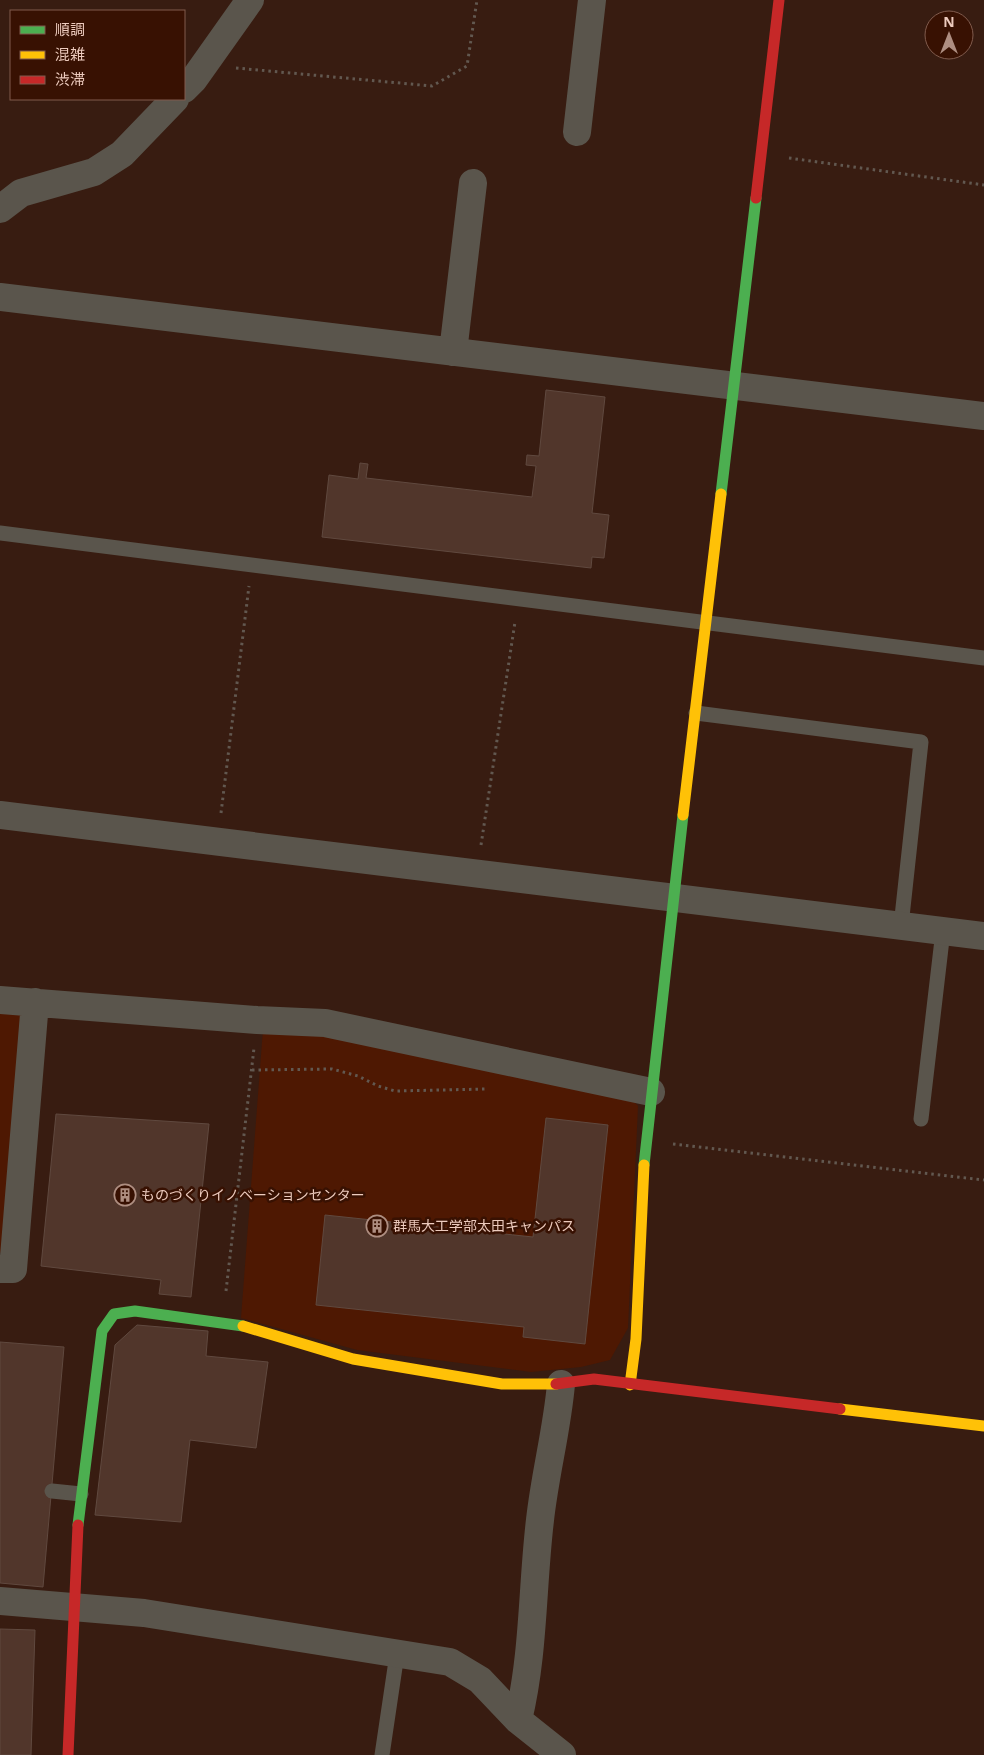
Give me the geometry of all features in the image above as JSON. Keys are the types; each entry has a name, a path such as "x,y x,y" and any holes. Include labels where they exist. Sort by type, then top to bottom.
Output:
{"street":[{"path":"185,88 250,0"},
{"path":"577,132 592,0"},
{"path":"630,1386 636,1339 636,1282 645,1141 779,0"},
{"path":"0,209 21,193 94,172 122,154 174,100"},
{"path":"453,352 473,182"},
{"path":"0,297 984,416"},
{"path":"0,815 984,936"},
{"path":"0,1000 258,1020 325,1023 651,1092"},
{"path":"0,1269 13,1269 35,1002"},
{"path":"68,1755 81,1494 102,1330 114,1314 135,1311 239,1325 353,1359 502,1384 560,1384 594,1379 630,1386 984,1426"},
{"path":"518,1720 529,1667 540,1519 558,1419 560,1384"},
{"path":"0,1601 74,1609 144,1612 450,1662 480,1680 518,1720 562,1755"}],"lane":[{"path":"0,533 984,658"},
{"path":"696,712 921,742 901,926"},
{"path":"922,1118 943,931"},
{"path":"52,1490 81,1494"},
{"path":"382,1755 397,1654"}],"path":[{"path":"203,65 432,86 467,66 476,0"},
{"path":"760,154 984,184"},
{"path":"218,841 252,565"},
{"path":"477,873 518,599"},
{"path":"226,1291 258,1020"},
{"path":"252,1070 332,1069 358,1076 378,1086 395,1091 492,1090"},
{"path":"645,1141 984,1180"}],"shaded area":[{"path":"0,1009 28,1012 6,1247 0,1253"},
{"path":"263,1029 311,1032 627,1094 638,1106 628,1328 610,1360 581,1367 531,1372 357,1350 241,1318"}],"building":[{"path":"546,390 605,397 592,513 609,515 604,558 592,557 591,568 322,537 329,475 358,479 360,463 368,464 366,478 532,497 536,466 526,465 527,455 539,456"},
{"name":"ものづくりイノベーションセンター","path":"56,1114 209,1124 191,1297 159,1294 161,1280 41,1266"},
{"name":"群馬大工学部太田キャンパス","path":"546,1118 608,1125 585,1344 523,1337 524,1327 316,1305 325,1215 533,1237"},
{"path":"137,1325 208,1331 206,1356 268,1362 256,1448 190,1440 181,1522 95,1515 115,1345"},
{"path":"0,1342 64,1347 43,1587 0,1583"},
{"path":"0,1629 35,1630 31,1755 0,1755"}],"traffic: fast":[{"path":"721,494 756,198"},
{"path":"644,1165 683,815"},
{"path":"78,1525 102,1331 114,1314 135,1311 243,1326"}],"traffic: slow":[{"path":"683,815 721,494"},
{"path":"630,1385 636,1339 644,1165"},
{"path":"243,1326 353,1359 502,1384 556,1384"},
{"path":"840,1409 984,1426"}],"traffic: jam":[{"path":"756,198 779,0"},
{"path":"556,1384 594,1379 840,1409"},
{"path":"68,1755 78,1525"}],"place":[{"name":"ものづくりイノベーションセンター","path":"125,1195"},
{"name":"群馬大工学部太田キャンパス","path":"377,1226"}]}
